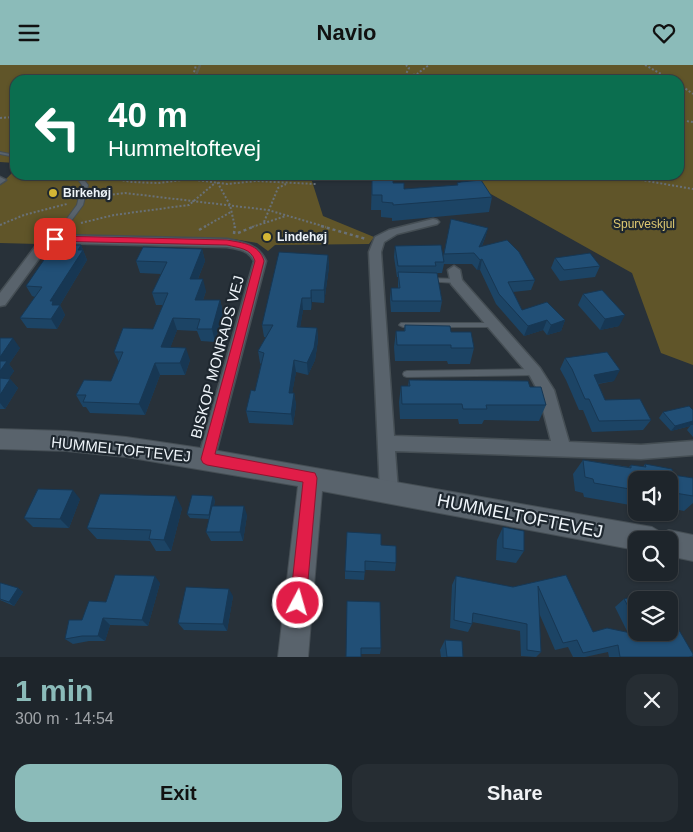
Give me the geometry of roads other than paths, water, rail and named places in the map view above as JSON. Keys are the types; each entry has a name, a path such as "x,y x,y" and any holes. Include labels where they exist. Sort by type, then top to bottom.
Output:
{"street":[{"path":"389,491 375,252 378,242 393,232 433,222"},
{"name":"BISKOP MONRADS VEJ","path":"59,234 227,243 249,247 257,254 260,261 207,459"},
{"path":"0,302 42,246 59,234"},
{"path":"455,275 492,325 534,373 546,390 562,449"},
{"name":"HUMMELTOFTEVEJ","path":"0,439 109,445 207,459 628,536"},
{"path":"386,443 641,452 693,448"},
{"path":"292,657 310,478"},
{"path":"678,545 693,548"}],"lane":[{"path":"59,234 82,200 85,185 81,180"},
{"path":"418,280 455,275"},
{"path":"403,325 492,325"},
{"path":"407,374 534,373"}],"waterway":[{"path":"196,75 200,65"}],"place":[{"name":"Birkehøj","path":"53,193"},
{"name":"Lindehøj","path":"267,237"}],"park label":[{"name":"Spurveskjul","path":"644,224"}]}
